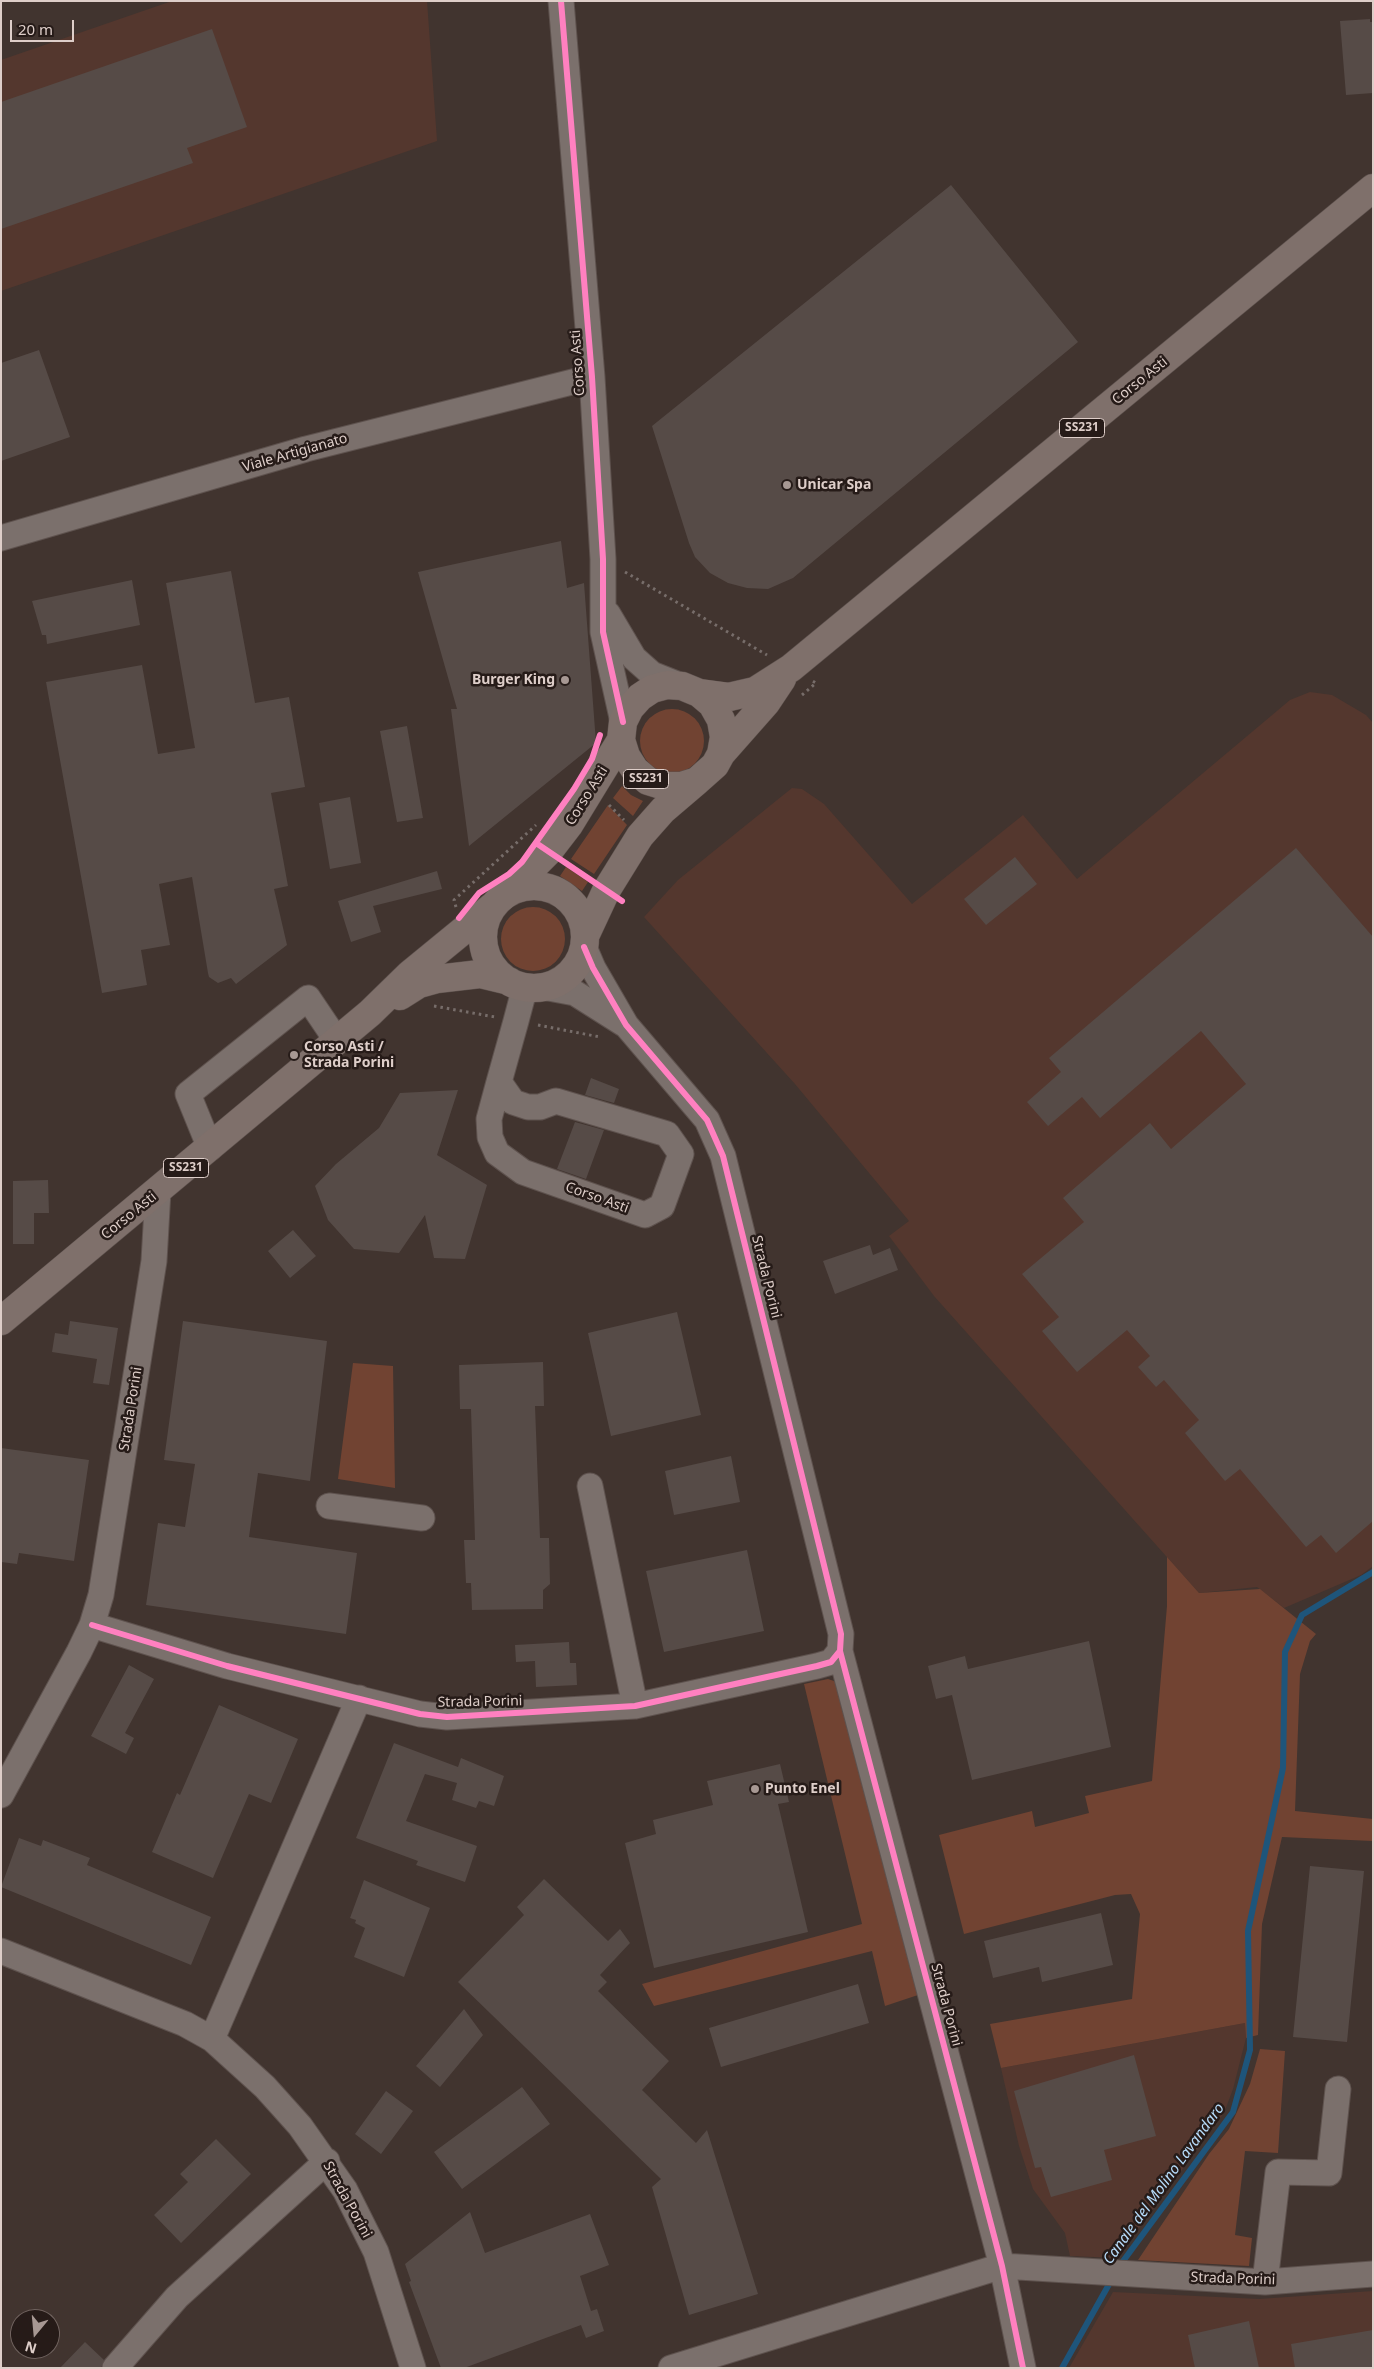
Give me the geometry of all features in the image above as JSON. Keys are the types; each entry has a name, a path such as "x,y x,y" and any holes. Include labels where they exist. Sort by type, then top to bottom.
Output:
{"main road":[{"name":"Corso Asti","path":"691,689 730,697 755,690 790,668 1373,188"},
{"name":"Corso Asti","path":"720,754 766,703 790,668"},
{"name":"SS231","path":"585,941 583,920 576,907 565,896 552,888 537,885 521,887 500,899 485,921 483,938 486,955 495,970 525,985 557,982 570,973 579,961 585,941 606,891 640,836 663,810 707,774 720,754 724,737 721,720 712,704 691,689 667,685 652,689 640,697 630,708 622,731 626,756 634,770 648,781 664,786 681,786 697,781"},
{"name":"Corso Asti","path":"1,1320 210,1148 370,1013 410,974 500,899 549,851 569,825 592,789 622,731"},
{"name":"Corso Asti","path":"370,1013 419,984 437,979 480,974 525,985"}],"street":[{"name":"Corso Asti","path":"561,1 592,377 604,606 603,632 622,731"},
{"name":"Viale Artigianato","path":"1,538 306,449 592,377"},
{"name":"Corso Asti","path":"604,606 620,638 634,658 652,674 691,689"},
{"name":"Strada Porini","path":"585,941 593,968 626,1026 707,1120 724,1156 841,1634 840,1651 1002,2266 1023,2368"},
{"name":"Corso Asti","path":"499,1082 513,1102 528,1107 540,1107 556,1101 667,1134 681,1154 662,1206 645,1215 522,1172 497,1152 490,1137 489,1120 499,1082 525,985"},
{"name":"Strada Porini","path":"525,985 575,993 598,1005 626,1026"},
{"path":"210,1148 188,1094 308,998 337,1040"},
{"name":"Strada Porini","path":"1,1795 92,1625 101,1594 154,1261 158,1191"},
{"path":"590,1486 634,1706"},
{"path":"329,1506 422,1518"},
{"name":"Strada Porini","path":"92,1625 227,1666 420,1714 447,1717 634,1706 817,1666 831,1662 840,1651"},
{"path":"212,2039 359,1698"},
{"name":"Strada Porini","path":"1,1951 185,2024 212,2039 265,2087 300,2126 345,2190 376,2252 414,2368"},
{"path":"1265,2282 1278,2172 1329,2173 1338,2090"},
{"path":"116,2368 177,2298 327,2162"},
{"name":"Strada Porini","path":"671,2368 1002,2266 1265,2282 1373,2274"}],"path":[{"path":"592,789 640,836"},
{"path":"463,930 454,900 540,822"}],"shaded area":[{"path":"172,1 427,1 437,141 1,291 1,60"},
{"path":"1310,692 1332,695 1366,715 1373,723 1373,1566 1361,1575 1284,1608 1257,1587 1199,1593 934,1296 889,1236 909,1221 795,1084 644,917 678,880 792,788 802,789 824,804 912,904 1023,815 1077,879 1290,700"},
{"path":"672,709 690,715 698,723 704,741 698,759 690,767 672,773 654,767 646,759 640,741 646,723 654,715"},
{"path":"622,786 631,795 643,801 633,816 613,798"},
{"path":"608,805 627,825 594,874 571,859"},
{"path":"566,867 588,882 582,891 560,876"},
{"path":"533,907 551,913 559,921 565,939 559,957 551,965 533,971 515,965 507,957 501,939 507,921 515,913"},
{"path":"353,1363 393,1366 395,1488 338,1479"},
{"path":"1167,1557 1199,1593 1260,1589 1316,1634 1310,1641 1300,1674 1295,1811 1373,1819 1373,1841 1282,1837 1262,1924 1258,2035 1246,2038 1245,2023 1001,2068 990,2024 1132,1999 1140,1914 1131,1894 1115,1895 964,1934 939,1835 1032,1811 1035,1827 1089,1813 1085,1796 1152,1781 1167,1606"},
{"path":"828,1679 837,1682 918,1995 885,2006 872,1951 654,2006 642,1984 862,1924 804,1684"},
{"path":"1245,2023 1246,2038 1233,2089 1224,2113 1117,2258 1070,2256 1065,2233 1033,2189 1019,2146 1001,2068"},
{"path":"1260,2049 1285,2051 1278,2153 1245,2151 1235,2235 1252,2238 1249,2266 1138,2260 1209,2154 1229,2129 1250,2084"},
{"path":"1373,2291 1373,2368 1069,2368 1113,2292 1259,2299"}],"building":[{"path":"1370,19 1370,22 1373,22 1373,93 1346,95 1340,21"},
{"path":"212,29 247,127 187,148 193,163 1,229 1,102"},
{"name":"Unicar Spa","path":"951,185 1078,342 793,578 768,589 747,588 728,583 710,573 695,557 689,543 652,426"},
{"path":"39,350 70,437 1,461 1,363"},
{"path":"561,541 567,588 584,583 596,743 469,846 451,709 457,709 418,572"},
{"path":"231,571 255,703 289,697 305,787 271,793 288,886 274,889 287,945 236,984 231,978 218,983 209,977 208,973 192,877 159,884 170,945 141,950 147,985 102,993 46,682 142,665 158,754 195,748 166,583"},
{"path":"132,580 140,625 47,644 46,635 42,635 32,601"},
{"path":"407,726 423,818 397,822 380,731"},
{"path":"350,797 361,863 330,869 319,803"},
{"path":"1296,848 1373,937 1373,1521 1336,1553 1321,1535 1306,1547 1240,1469 1225,1481 1185,1433 1199,1420 1164,1380 1156,1387 1138,1367 1150,1356 1127,1330 1077,1372 1042,1331 1059,1317 1022,1274 1084,1222 1063,1198 1150,1123 1171,1149 1246,1084 1201,1031 1100,1118 1082,1097 1048,1126 1027,1102 1061,1072 1049,1058"},
{"path":"1015,857 1037,884 986,925 964,899"},
{"path":"437,871 442,889 373,906 381,932 351,942 338,901"},
{"path":"591,1078 619,1089 614,1103 585,1095"},
{"path":"458,1090 437,1155 487,1185 465,1259 434,1258 425,1215 399,1253 354,1249 328,1220 315,1186 336,1164 379,1128 400,1093"},
{"path":"575,1122 604,1130 586,1179 557,1169"},
{"path":"48,1180 49,1213 34,1213 34,1244 13,1244 13,1181"},
{"path":"293,1230 316,1256 290,1278 268,1251"},
{"path":"870,1245 873,1255 890,1248 898,1270 835,1294 823,1261"},
{"path":"677,1312 701,1415 611,1436 588,1333"},
{"path":"70,1321 118,1328 109,1385 93,1383 97,1359 52,1352 55,1333 68,1335"},
{"path":"183,1321 327,1341 310,1481 258,1473 249,1537 357,1553 346,1634 146,1605 158,1523 185,1527 195,1464 164,1460"},
{"path":"543,1362 544,1406 535,1406 540,1538 549,1538 550,1584 543,1590 543,1609 472,1610 471,1583 466,1583 464,1540 475,1540 471,1409 460,1409 459,1365"},
{"path":"1,1448 89,1460 74,1561 19,1553 17,1564 1,1562"},
{"path":"731,1456 740,1502 674,1515 665,1471"},
{"path":"747,1550 764,1631 664,1652 646,1571"},
{"path":"1089,1641 1111,1747 972,1780 952,1695 936,1699 928,1666 965,1656 968,1669"},
{"path":"569,1642 570,1663 576,1663 577,1685 536,1687 535,1661 516,1662 515,1645"},
{"path":"129,1665 154,1679 125,1733 134,1738 126,1754 91,1736"},
{"path":"219,1705 298,1739 271,1803 249,1794 213,1878 152,1852 177,1793 180,1795"},
{"path":"394,1743 458,1767 461,1758 504,1776 494,1806 479,1801 476,1808 452,1800 457,1783 425,1774 406,1821 477,1846 465,1882 416,1865 418,1861 356,1838"},
{"path":"780,1764 789,1802 778,1804 808,1932 654,1968 625,1843 656,1834 653,1820 713,1805 707,1781"},
{"path":"19,1838 41,1846 43,1840 90,1858 87,1865 211,1917 191,1965 1,1887"},
{"path":"1310,1866 1364,1871 1347,2042 1293,2037"},
{"path":"544,1879 608,1941 620,1929 630,1943 600,1975 607,1982 598,1991 669,2061 642,2090 696,2143 707,2130 758,2294 689,2315 652,2187 661,2179 458,1982 524,1915 517,1907"},
{"path":"364,1880 430,1908 404,1977 354,1957 365,1928 355,1923 356,1920 350,1918"},
{"path":"1101,1913 1113,1965 1042,1982 1039,1967 993,1978 984,1941"},
{"path":"858,1984 869,2023 721,2067 709,2028"},
{"path":"464,2009 483,2035 440,2087 416,2066"},
{"path":"1134,2055 1156,2136 1104,2150 1112,2180 1051,2197 1041,2167 1035,2168 1014,2091"},
{"path":"522,2087 550,2124 462,2189 434,2152"},
{"path":"386,2091 413,2111 381,2154 355,2134"},
{"path":"216,2139 251,2174 181,2243 154,2215 188,2182 180,2174"},
{"path":"470,2212 485,2253 590,2214 609,2265 580,2276 591,2311 597,2309 604,2331 586,2338 581,2325 464,2368 441,2368 409,2282 411,2281 405,2264"},
{"path":"1249,2321 1259,2368 1195,2368 1188,2335"},
{"path":"1373,2330 1373,2368 1295,2368 1291,2344"},
{"path":"85,2342 104,2360 101,2368 60,2368"}],"waterway":[{"name":"Canale del Molino Lavandaro","path":"1118,2268 1233,2112 1250,2050 1248,1931 1283,1768 1285,1652 1302,1615 1373,1572"},
{"name":"Canale del Molino Lavandaro","path":"1062,2368 1112,2279"}],"cycle path":[{"path":"561,1 592,377 603,559 603,632 623,722"},
{"path":"459,918 479,893 509,874 522,862 574,789 592,759 600,735"},
{"path":"536,843 622,901"},
{"path":"92,1625 227,1666 420,1714 447,1717 635,1706 817,1666 831,1662 840,1651 841,1634 723,1156 707,1120 626,1025 593,968 584,947"},
{"path":"840,1651 1002,2266 1023,2368"}],"place":[{"name":"Unicar Spa","path":"787,485"},
{"name":"Burger King","path":"565,680"},
{"name":"Corso Asti / Strada Porini","path":"294,1055"},
{"name":"Punto Enel","path":"755,1789"}]}
